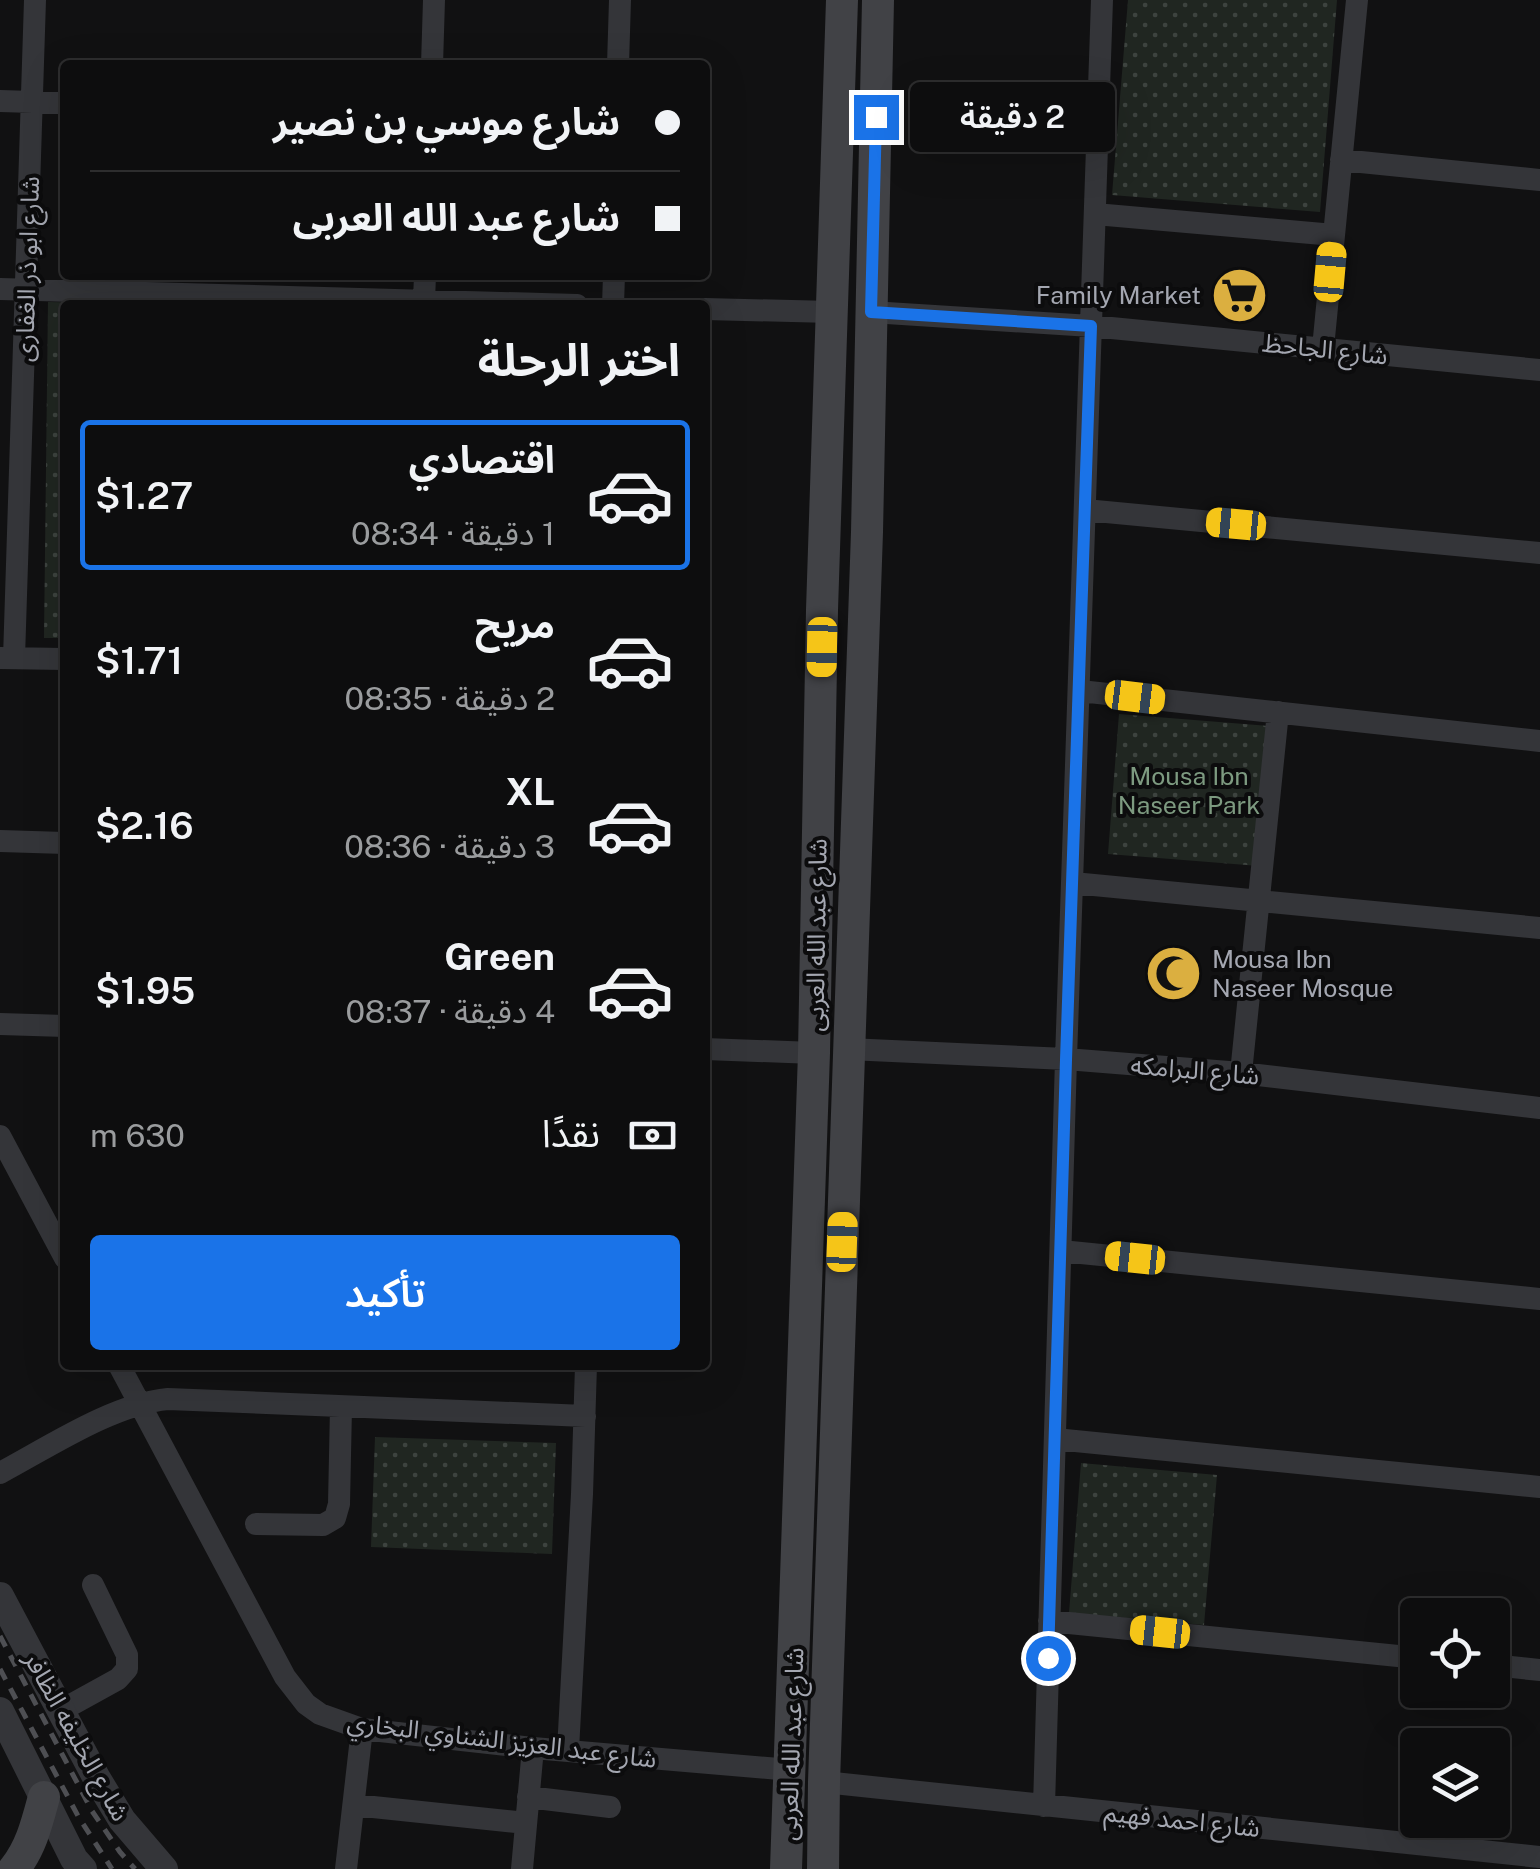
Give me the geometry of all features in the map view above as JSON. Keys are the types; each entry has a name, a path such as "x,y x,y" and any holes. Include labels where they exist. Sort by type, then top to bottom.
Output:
{"main road":[{"name":"شارع عبد الله العربى","path":"786,1869 814,1053 822,610 842,0"},
{"name":"شارع عبد الله العربى","path":"823,1869 867,532 878,0"},
{"path":"825,529 844,536 867,532"},
{"path":"822,610 844,602 863,610"},
{"path":"14,1869 36,1830 44,1797"}],"street":[{"name":"شارع ابو ذر الغفارى","path":"7,658 11,470 26,290 35,0"},
{"path":"432,60 434,0"},
{"path":"618,60 620,0"},
{"path":"1044,1806 1102,0"},
{"path":"1323,348 1357,0"},
{"path":"0,101 60,104"},
{"path":"1341,160 1540,180"},
{"path":"1095,214 1334,234"},
{"path":"0,289 250,300"},
{"path":"710,308 832,312"},
{"name":"شارع الجاحظ","path":"871,312 1091,326 1540,370"},
{"path":"1085,510 1540,553"},
{"path":"7,658 60,660"},
{"path":"1080,691 1540,741"},
{"path":"1241,1073 1278,712"},
{"path":"0,841 60,843"},
{"path":"1073,883 1540,928"},
{"path":"0,1024 60,1026"},
{"path":"710,1049 814,1053"},
{"name":"شارع البرامكه","path":"848,1049 1241,1073 1540,1108"},
{"path":"0,1136 55,1218"},
{"path":"1061,1251 1540,1299"},
{"name":"شارع عبد العزيز الشناوي البخاري","path":"122,1370 294,1692 320,1714 362,1729 790,1770"},
{"path":"568,1750 586,1370"},
{"path":"0,1473 119,1411 168,1400 585,1416"},
{"path":"256,1524 323,1525 335,1518 339,1504 341,1407"},
{"path":"1055,1439 1540,1486"},
{"path":"60,1711 118,1680 127,1669 127,1654 94,1585"},
{"name":"شارع الخليفه الظافر","path":"0,1596 122,1820 152,1863"},
{"path":"1050,1621 1400,1656"},
{"path":"1510,1667 1540,1670"},
{"path":"0,1710 83,1869"},
{"path":"346,1869 362,1729"},
{"path":"522,1869 533,1748"},
{"name":"شارع احمد فهيم","path":"824,1782 1540,1857"},
{"path":"528,1798 610,1807"},
{"path":"354,1805 526,1823"}],"green space":[{"path":"1128,0 1337,0 1320,212 1112,195"},
{"path":"48,302 60,302 60,638 44,638"},
{"name":"Mousa Ibn Naseer Park","path":"1119,714 1269,726 1259,866 1108,854"},
{"path":"375,1437 556,1443 552,1554 371,1547"},
{"path":"1081,1463 1217,1475 1204,1625 1069,1613"}],"railway":[{"path":"0,1636 92,1811 135,1869"},
{"path":"0,1669 78,1816 112,1869"}],"place":[{"name":"Family Market","path":"1240,295"},
{"name":"Mousa Ibn Naseer Mosque","path":"1173,973"}],"route":[{"path":"876,117 871,312 1091,326 1048,1658"}]}
